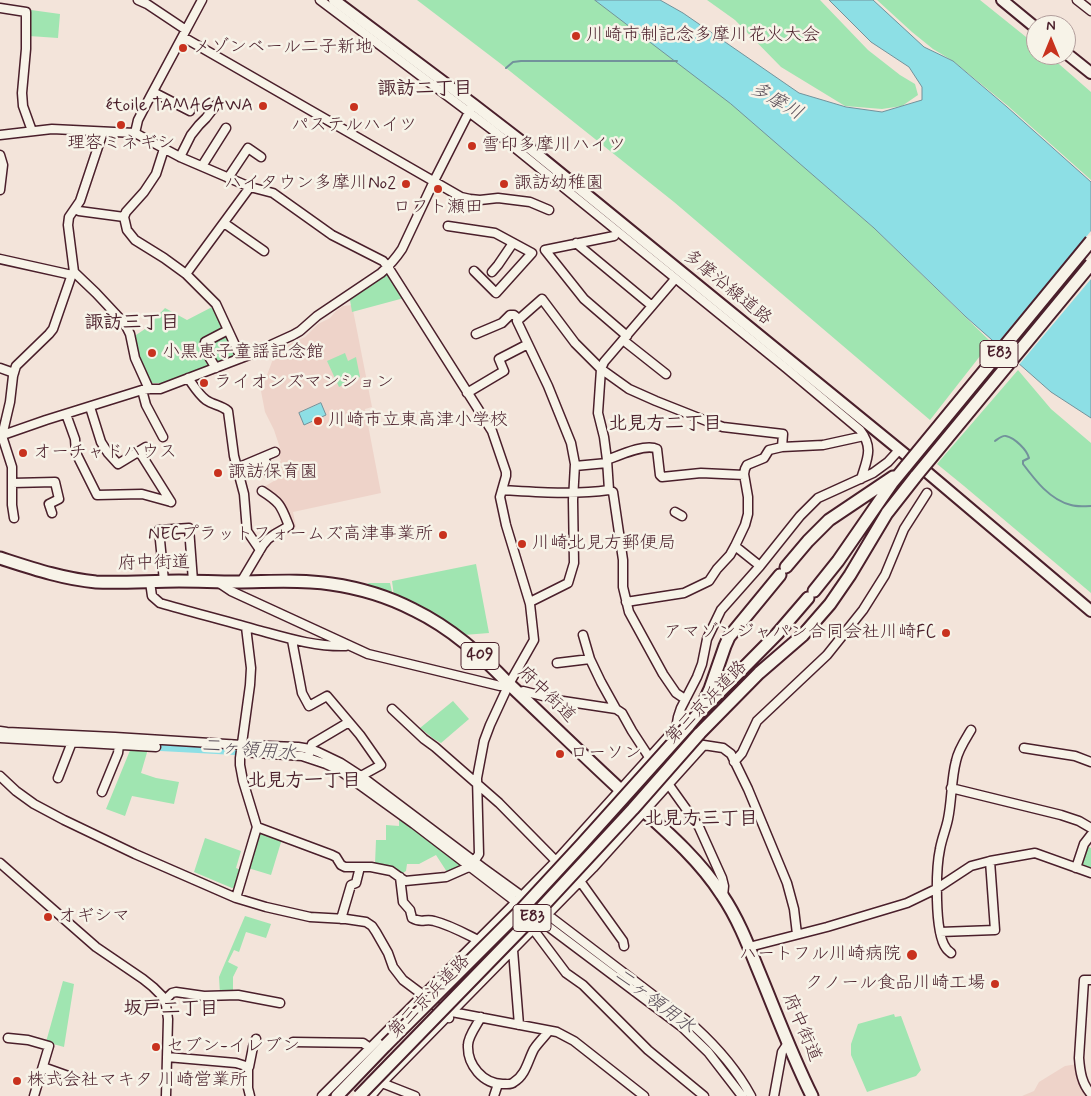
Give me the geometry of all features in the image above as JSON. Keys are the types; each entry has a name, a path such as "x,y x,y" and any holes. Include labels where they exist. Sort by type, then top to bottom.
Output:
{"highway":[{"name":"第三京浜道路","path":"335,1096 521,910 603,822 680,726 698,714 777,634 838,561 904,469 1091,241"},
{"name":"第三京浜道路","path":"357,1096 532,918 633,809 699,734 759,673 803,634 830,604 850,575 887,513 1091,264"},
{"path":"698,714 710,689 729,637 808,540 829,520 904,469"},
{"name":"府中街道","path":"0,558 66,577 96,582 217,581 331,584 362,590 397,602 429,618 456,636 489,664 700,865 723,896 736,919 812,1096"}],"main road":[{"name":"多摩沿線道路","path":"334,0 645,242 899,450 1091,611"},
{"path":"1002,0 1026,20"},
{"path":"1076,61 1091,73"}],"street":[{"path":"138,0 147,4 185,34 461,197 480,200 498,198 530,202 548,210"},
{"path":"135,134 138,120 202,0"},
{"path":"320,0 471,108 675,279 860,430 869,447 861,479"},
{"path":"1077,0 1091,11"},
{"path":"0,8 26,12 26,49 22,93 23,106 32,130"},
{"path":"153,92 190,111"},
{"path":"180,157 191,135 216,105"},
{"path":"1,436 46,420 145,390 160,389 241,358 300,331 317,316 388,267 402,249 471,108"},
{"path":"202,166 226,128"},
{"path":"0,135 52,129 135,134 180,157 228,178 250,187 273,193 332,235 383,261 492,431 506,472 500,497 506,525 530,602 534,640 509,684 484,741 477,778 479,854 472,864 446,877 405,880 391,871 371,867 346,867 341,865 332,854 257,827"},
{"path":"14,518 12,467 1,436 10,402 14,373 16,366 53,329 73,273 68,225 69,217 80,201 103,132"},
{"path":"228,178 248,148 261,157"},
{"path":"164,149 156,174 144,192 126,212 124,218 127,230 135,240 186,274 216,304 241,358"},
{"path":"0,155 3,165 0,190"},
{"path":"186,274 250,187"},
{"path":"75,209 79,212 124,218"},
{"path":"224,224 264,251"},
{"path":"448,226 495,233 532,253 496,293 474,271"},
{"path":"614,236 545,250 584,299 666,374"},
{"path":"492,272 513,243"},
{"path":"576,243 652,306"},
{"path":"0,259 73,273 96,293 125,324 130,334 145,390 146,405 163,437"},
{"path":"675,279 604,362 601,369 598,413 607,461 609,490 613,492 618,521 623,560 623,587 626,602 663,674 676,693 685,699"},
{"path":"530,602 568,583 574,563 573,509 575,466 571,443 548,386 517,321 543,299 575,343 601,369 630,389 709,422 730,428 783,434 782,447"},
{"path":"476,334 502,323 510,315 519,319"},
{"path":"216,368 204,345 205,342 228,330"},
{"path":"467,393 504,371 499,359 528,344"},
{"path":"0,368 14,373"},
{"path":"188,378 203,398 224,407 228,411 234,456 244,494 248,531 260,550"},
{"path":"66,414 75,439 76,454 97,495 142,494 170,502 142,449 118,464 108,453 101,442 90,407"},
{"path":"626,602 684,593 709,581 736,546 745,525 748,514 748,497 744,475 745,469 747,466 764,458 769,450 782,447 823,445 864,436"},
{"path":"575,466 607,461 646,447 653,447 657,450 660,475 662,477 701,473 744,475"},
{"path":"322,1096 556,860 683,746 684,739 678,716 680,708 697,677 702,664 707,638 721,610 760,566 800,516 818,498 873,473 888,462 899,450"},
{"path":"237,468 275,452"},
{"path":"264,457 270,472"},
{"path":"12,483 55,482 59,499 49,504 52,513"},
{"path":"502,490 574,493 609,490"},
{"path":"241,582 268,539 289,526 279,504 275,499 262,491"},
{"path":"734,762 742,753 757,721 827,655 863,610 885,575 904,529 927,492"},
{"path":"164,581 159,530 189,528 193,581"},
{"path":"736,546 760,566"},
{"path":"217,581 231,591 368,654 500,686 509,684"},
{"path":"150,582 152,596 160,603 292,640 349,646"},
{"path":"236,898 257,827 240,765 250,677 246,627"},
{"path":"583,635 590,659 616,709"},
{"path":"292,640 302,693 308,706 327,696 360,735 381,765 361,776"},
{"path":"557,663 590,659"},
{"path":"519,694 523,691 563,702 616,709 622,713 649,757 702,833 722,878 724,886 723,896"},
{"path":"392,709 499,803 556,860"},
{"path":"308,758 312,744 349,722"},
{"path":"343,1096 395,1048 533,904 588,853 628,796 649,757 680,726"},
{"path":"658,769 673,747 680,726"},
{"path":"0,730 7,732 115,737 241,749 308,758 339,770 414,824 548,915 715,1046 736,1071 751,1096"},
{"path":"951,953 945,947 940,932 936,889 940,850 948,818 956,761 959,751 971,730"},
{"path":"0,738 156,747"},
{"path":"58,778 72,742"},
{"path":"684,742 723,748 731,754 748,789 787,883 794,909 797,934"},
{"path":"102,792 118,753 119,745"},
{"path":"371,1096 548,915 703,746"},
{"path":"241,749 298,747 310,749 341,763 361,776 472,864 516,902"},
{"path":"1024,748 1075,756 1091,762"},
{"path":"0,776 16,791 64,820 135,854 236,898 310,917 366,922 372,926 388,953 393,967 403,980 450,1015 481,1017 557,1032 574,1041 644,1096"},
{"path":"951,788 1061,815 1079,821 1091,828"},
{"path":"1076,868 1084,844 1091,834"},
{"path":"748,947 907,903 936,889 971,866 990,861 1035,853 1091,873"},
{"path":"940,932 995,930 990,861"},
{"path":"0,863 96,947 148,983 163,998 168,1019 166,1096"},
{"path":"341,919 351,885 356,883 360,867"},
{"path":"400,877 403,902 410,910 412,918 418,922 432,920 478,940"},
{"path":"580,881 623,941 624,946"},
{"path":"541,921 682,1027 708,1052 742,1096"},
{"path":"533,929 566,973 648,1050 704,1096"},
{"path":"513,950 519,1025"},
{"path":"1091,980 1084,980 1080,1068 1082,1081 1091,1094"},
{"path":"163,998 176,992 204,996 238,995 280,1003"},
{"path":"481,1017 468,1044 472,1065 479,1075 498,1084 512,1084 517,1080 524,1072 534,1051 548,1031"},
{"path":"1081,1030 1091,1031"},
{"path":"382,1036 406,1059"},
{"path":"8,1038 28,1040 49,1046 34,1096"},
{"path":"250,1096 248,1066 256,1039"},
{"path":"293,1042 363,1043 370,1048"},
{"path":"774,1096 782,1052 788,1043"},
{"path":"357,1096 395,1048"},
{"path":"167,1057 236,1063 248,1066"},
{"path":"43,1067 72,1077 76,1081"},
{"path":"382,1083 416,1096"},
{"path":"494,1096 498,1084"}],"shaded area":[{"name":"川崎市立東高津小学校","path":"352,305 372,407 365,409 381,493 293,512 296,527 291,528 281,505 262,488 284,475 277,450 280,448 265,412 261,391 273,359 270,352 305,337 318,324 330,318 343,306"},
{"path":"1077,1064 1090,1096 1022,1096 1034,1091 1039,1082 1065,1066"}],"green space":[{"path":"417,0 596,0 731,103 874,228 991,342 930,420 674,202 501,64"},
{"path":"707,0 820,0 868,50 915,84 918,95 902,106 882,109 845,106 781,67 735,20"},
{"path":"877,0 980,0 1026,37 1026,65 1060,65 1091,92 1091,180 1008,106 953,61 933,49"},
{"path":"31,10 60,14 58,38 29,36"},
{"path":"387,273 404,298 352,312 350,300"},
{"path":"214,306 236,356 164,383 151,383 137,356 133,337 145,329 165,308 187,320"},
{"path":"345,353 348,361 356,357 360,377 339,387 327,361"},
{"path":"1018,370 1051,409 1091,443 1091,593 937,464"},
{"path":"476,564 489,633 464,635 394,596 392,581"},
{"path":"390,583 393,596 368,586 367,584"},
{"path":"453,701 469,719 441,743 420,728"},
{"path":"131,748 148,749 141,773 179,782 174,804 132,796 125,816 106,809"},
{"path":"399,816 465,865 447,872 436,855 419,864 407,864 406,871 403,873 375,864 376,840 386,840 386,825 399,826"},
{"path":"259,831 282,839 271,875 248,868"},
{"path":"205,838 241,851 236,868 241,870 235,887 232,888 194,872"},
{"path":"1091,848 1091,868 1082,866 1081,862 1085,849"},
{"path":"245,916 271,924 266,938 246,932 239,952 234,950 228,962 238,967 233,977 233,992 220,994 219,977"},
{"path":"63,981 74,984 64,1047 46,1042"},
{"path":"894,1014 895,1017 901,1016 921,1070 916,1076 867,1092 851,1055 851,1044 858,1024"}],"water":[{"name":"多摩川","path":"595,0 660,0 683,13 799,93 846,107 882,112 922,100 922,87 909,67 871,42 829,0 873,0 924,47 953,61 1091,182 1091,418 1051,392 966,317 874,228 731,104"},
{"path":"321,403 326,415 304,425 299,413"}],"pier":[{"path":"1091,231 1091,279 1018,366 995,346"}],"waterway":[{"path":"506,68 513,62 521,61 677,61"},
{"path":"995,441 1006,436 1020,445 1026,451 1029,458 1023,461 1023,464 1038,483 1056,499 1073,506 1091,506"},
{"name":"二ヶ領用水","path":"142,744 254,750"},
{"name":"二ヶ領用水","path":"498,884 515,896"},
{"name":"二ヶ領用水","path":"548,921 697,1035 724,1063 746,1096"}],"place":[{"name":"川崎市制記念多摩川花火大会","path":"576,36"},
{"name":"メゾンベール二子新地","path":"183,48"},
{"name":"étoile TAMAGAWA","path":"263,106"},
{"name":"パステルハイツ","path":"354,107"},
{"name":"理容ミネギシ","path":"121,125"},
{"name":"雪印多摩川ハイツ","path":"472,146"},
{"name":"ハイタウン多摩川No2","path":"406,184"},
{"name":"諏訪幼稚園","path":"504,184"},
{"name":"ロフト瀬田","path":"438,189"},
{"name":"小黒恵子童謡記念館","path":"152,353"},
{"name":"ライオンズマンション","path":"204,383"},
{"name":"川崎市立東高津小学校","path":"318,421"},
{"name":"オーチャドハウス","path":"23,453"},
{"name":"諏訪保育園","path":"218,473"},
{"name":"NECプラットフォームズ高津事業所","path":"443,535"},
{"name":"川崎北見方郵便局","path":"522,544"},
{"name":"アマゾンジャパン合同会社川崎FC","path":"946,633"},
{"name":"ローソン","path":"560,754"},
{"name":"オギシマ","path":"48,917"},
{"name":"ハートフル川崎病院","path":"912,955"},
{"name":"クノール食品川崎工場","path":"995,984"},
{"name":"セブン-イレブン","path":"156,1047"},
{"name":"株式会社マキタ 川崎営業所","path":"17,1081"}],"district":[{"name":"諏訪二丁目","path":"425,90"},
{"name":"諏訪三丁目","path":"132,324"},
{"name":"北見方二丁目","path":"665,425"},
{"name":"北見方一丁目","path":"304,782"},
{"name":"北見方三丁目","path":"701,820"},
{"name":"坂戸二丁目","path":"171,1010"}]}
